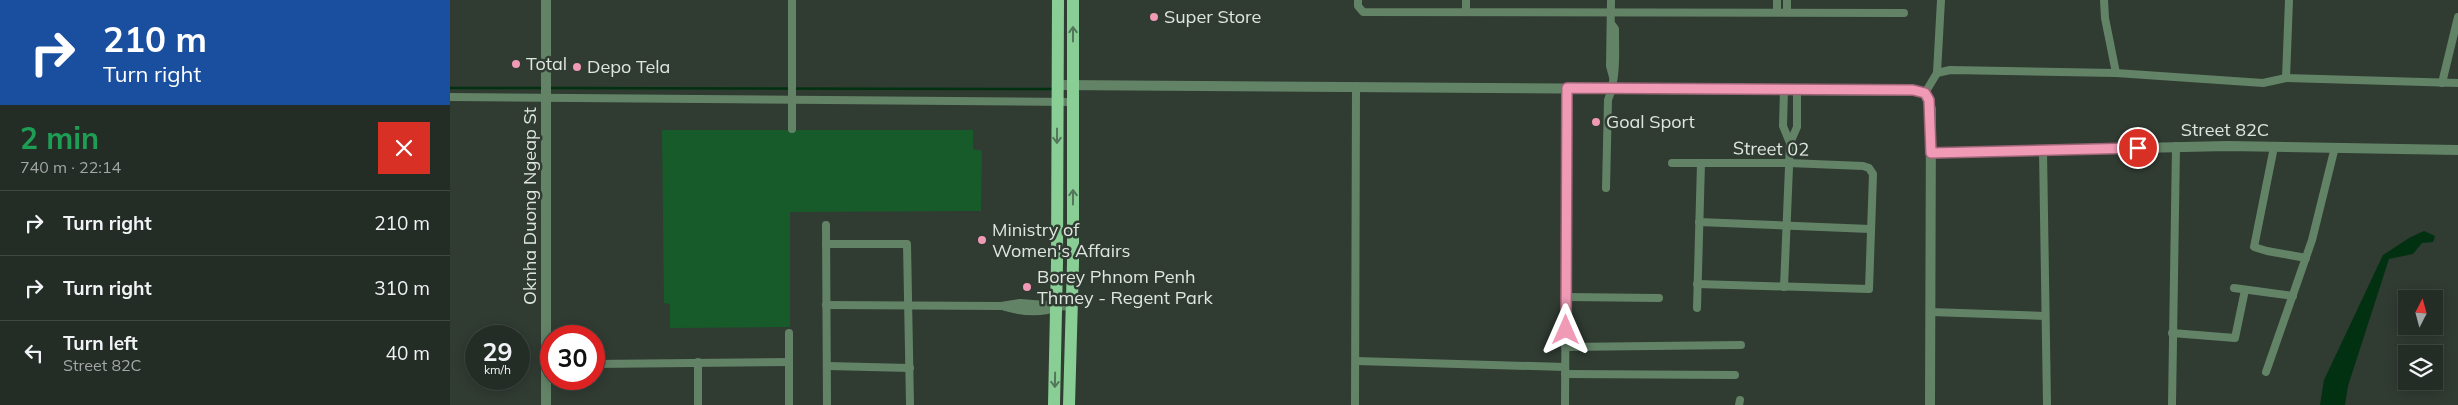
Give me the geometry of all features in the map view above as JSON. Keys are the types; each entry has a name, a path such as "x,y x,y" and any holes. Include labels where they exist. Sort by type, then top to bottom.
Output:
{"main road":[{"path":"1054,405 1057,307 1058,0"},
{"path":"1069,405 1072,307 1073,0"}],"street":[{"name":"Oknha Duong Ngeap St","path":"546,0 548,325"},
{"path":"792,0 792,129"},
{"path":"1358,0 1360,10 1364,12 1904,13"},
{"path":"1466,0 1466,12"},
{"path":"1611,0 1612,25 1609,29 1610,66 1613,82"},
{"path":"1777,0 1777,12"},
{"path":"1787,0 1787,12"},
{"path":"1930,405 1931,109 1925,93 1936,73 1942,0"},
{"path":"2104,0 2105,18 2116,73"},
{"path":"2286,78 2289,0"},
{"path":"2442,83 2458,17"},
{"path":"1606,188 1608,100 1615,66 1615,28 1612,25"},
{"path":"1936,73 1950,70 2116,73 2263,83 2286,78 2458,83"},
{"path":"1058,85 1567,88 1613,82 1784,89 1913,90 1925,93"},
{"path":"1355,405 1356,86"},
{"path":"1565,405 1567,88"},
{"path":"1784,89 1783,126 1790,143"},
{"path":"1784,287 1788,163 1790,143 1796,127 1797,89"},
{"path":"450,96 546,95 1073,102"},
{"path":"2172,405 2176,146"},
{"name":"Street 82C","path":"1931,153 2176,146 2458,150"},
{"path":"2274,147 2254,247 2306,258"},
{"path":"2266,372 2306,258 2335,147"},
{"path":"2043,151 2047,405"},
{"name":"Street 02","path":"1672,163 1788,163 1869,168 1873,174 1870,229"},
{"path":"1697,308 1700,163"},
{"path":"1698,284 1869,289 1870,229 1699,222"},
{"path":"826,225 827,405"},
{"path":"826,244 907,244 910,405"},
{"path":"2234,288 2293,296"},
{"path":"2172,333 2235,338 2245,290"},
{"path":"1566,297 1659,298"},
{"path":"826,305 1001,306 1020,303 1072,307"},
{"path":"1930,312 2045,316"},
{"path":"789,332 789,405"},
{"path":"1565,347 1741,345"},
{"path":"1356,361 1565,371 1735,375"},
{"path":"698,362 698,405"},
{"path":"605,364 789,362"},
{"path":"827,366 910,368"},
{"name":"Oknha Duong Ngeap St","path":"546,405 547,390"}],"shaded area":[{"path":"662,130 973,130 973,149 982,151 981,211 790,212 790,327 670,328 670,304 664,303"},
{"path":"2424,231 2435,236 2433,242 2422,243 2413,254 2389,259 2348,386 2345,405 2320,405 2324,380 2383,255 2409,238"}],"waterway":[{"path":"450,88 543,88"},
{"path":"549,88 1051,89"}],"place":[{"name":"Super Store","path":"1154,17"},
{"name":"Total","path":"516,64"},
{"name":"Depo Tela","path":"577,67"},
{"name":"Goal Sport","path":"1596,122"},
{"name":"Ministry of Women's Affairs","path":"982,240"},
{"name":"Borey Phnom Penh Thmey - Regent Park","path":"1027,287"}],"route":[{"path":"1566,330 1567,88 1913,90 1925,93 1929,100 1931,109 1931,153 2138,148"}]}
